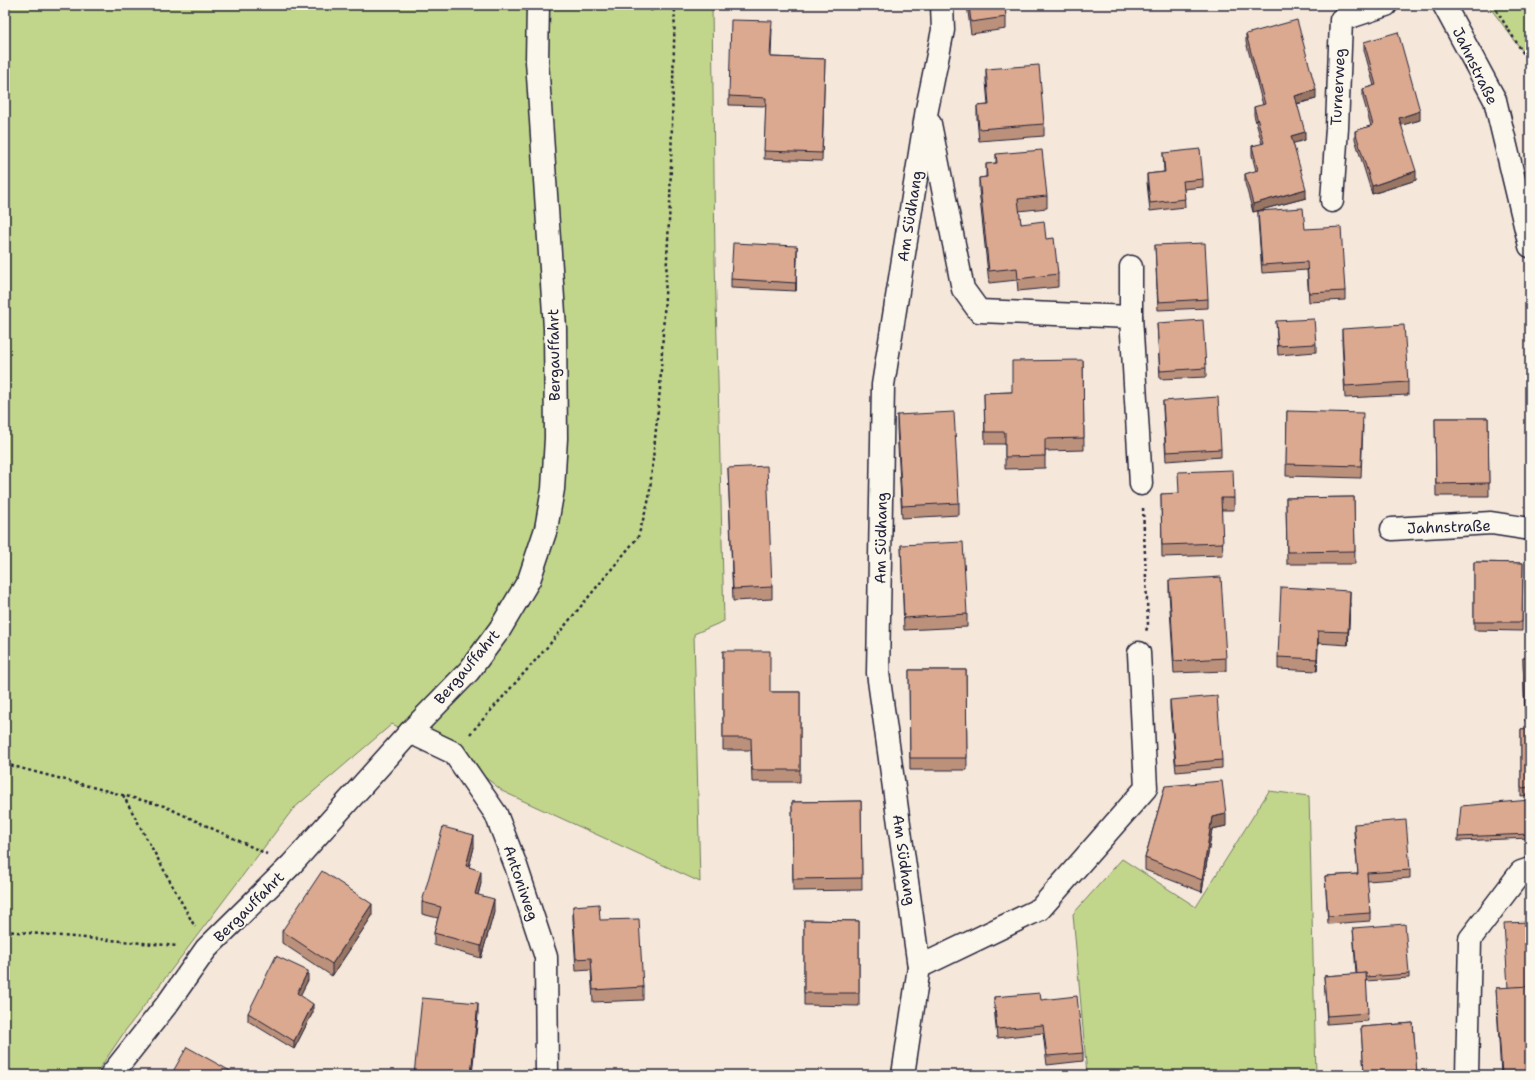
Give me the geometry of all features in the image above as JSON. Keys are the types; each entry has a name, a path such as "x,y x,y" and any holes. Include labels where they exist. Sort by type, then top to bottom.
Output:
{"street":[{"name":"Bergauffahrt","path":"111,1075 168,1003 206,949 291,865 410,732 469,671 500,629 529,580 546,529 553,489 556,438 555,328 537,61 538,5"},
{"name":"Am Südhang","path":"903,1075 919,967 878,673 883,385 927,109 943,30 942,5"},
{"name":"Turnerweg","path":"1332,201 1337,128 1341,20 1386,5"},
{"name":"Jahnstraße","path":"1444,5 1495,100 1530,246"},
{"name":"Am Südhang","path":"927,109 963,289 979,311 1131,318"},
{"path":"1131,268 1131,318 1141,484"},
{"name":"Jahnstraße","path":"1392,529 1491,523 1530,529"},
{"path":"919,967 1040,909 1146,788 1139,653"},
{"name":"Antoniweg","path":"410,732 454,753 496,814 516,866 546,957 547,1075"},
{"path":"1467,1075 1470,939 1521,872 1530,869"}],"path":[{"path":"633,5 652,10 665,5"},
{"path":"454,753 549,645 638,537 649,498 660,389 670,203 675,5"},
{"path":"1493,5 1530,64"},
{"path":"1139,653 1148,625 1141,484"},
{"path":"5,764 164,806 291,865"},
{"path":"123,795 206,949"},
{"path":"5,931 206,949"}],"green space":[{"path":"5,5 712,5 715,261 724,621 694,634 700,882 504,792 454,753 392,724 293,809 125,1031 95,1075 5,1075"},
{"path":"1488,5 1530,5 1530,61"},
{"path":"1269,791 1309,796 1316,1075 1087,1075 1073,914 1122,859 1196,907"}],"building":[{"path":"969,5 1005,5 1006,17 971,22"},
{"path":"731,20 772,21 770,57 825,59 822,153 764,151 766,98 729,96"},
{"path":"1297,20 1316,90 1295,96 1305,132 1291,136 1306,189 1253,204 1245,174 1258,170 1252,146 1264,143 1254,107 1265,104 1246,34"},
{"path":"1398,32 1420,111 1399,118 1416,171 1372,186 1355,131 1373,125 1363,89 1376,85 1364,42"},
{"path":"1039,65 1044,124 979,129 977,106 989,105 986,69"},
{"path":"1200,149 1203,179 1183,181 1185,199 1150,203 1147,174 1165,172 1163,153"},
{"path":"1042,150 1047,196 1018,199 1021,224 1044,221 1046,239 1054,238 1058,274 1018,279 1017,268 989,271 979,178 987,177 986,164 997,163 996,154"},
{"path":"1303,208 1305,229 1341,227 1345,291 1309,293 1307,262 1262,265 1258,211"},
{"path":"733,243 797,246 796,283 731,279"},
{"path":"1205,243 1208,299 1158,302 1155,245"},
{"path":"1314,319 1316,344 1278,346 1276,321"},
{"path":"1203,320 1206,368 1160,371 1157,323"},
{"path":"1404,325 1408,382 1345,386 1342,329"},
{"path":"1083,360 1084,438 1045,439 1045,456 1005,457 1005,432 985,432 984,393 1012,392 1012,361"},
{"path":"1218,397 1221,449 1166,452 1163,401"},
{"path":"1287,411 1363,413 1361,466 1286,464"},
{"path":"954,412 959,503 902,506 897,415"},
{"path":"1435,418 1488,418 1489,483 1436,484"},
{"path":"767,466 772,587 733,589 728,468"},
{"path":"1233,470 1234,498 1221,498 1223,543 1162,545 1161,494 1179,493 1178,472"},
{"path":"1354,497 1355,551 1287,552 1286,498"},
{"path":"963,542 967,614 904,618 901,545"},
{"path":"1474,562 1523,563 1522,622 1474,622"},
{"path":"1221,577 1226,658 1174,661 1169,580"},
{"path":"1281,587 1350,591 1348,632 1318,631 1317,659 1278,657"},
{"path":"723,651 770,651 770,692 800,692 800,770 752,770 751,738 723,738"},
{"path":"1523,658 1530,658 1530,712 1525,712"},
{"path":"909,670 966,670 967,758 910,758"},
{"path":"1217,696 1222,760 1176,764 1170,700"},
{"path":"1530,728 1530,787 1521,788 1521,729"},
{"path":"1222,781 1226,814 1212,817 1202,880 1145,858 1165,786"},
{"path":"1530,800 1530,834 1458,837 1461,806"},
{"path":"861,801 862,878 793,879 792,802"},
{"path":"1406,820 1410,870 1367,873 1370,913 1328,916 1325,876 1358,874 1354,824"},
{"path":"443,827 474,835 466,866 481,871 475,894 494,899 481,946 434,933 441,907 422,902"},
{"path":"322,871 372,904 332,964 282,931"},
{"path":"599,904 600,920 639,919 643,987 593,990 591,958 576,959 573,906"},
{"path":"804,920 859,921 859,993 804,993"},
{"path":"1530,922 1530,986 1508,988 1504,923"},
{"path":"1405,924 1409,974 1366,977 1366,973 1357,974 1353,928"},
{"path":"276,956 308,971 297,993 313,1004 294,1041 248,1013"},
{"path":"1366,973 1368,1013 1327,1016 1324,976"},
{"path":"1530,986 1530,1075 1502,1075 1496,988"},
{"path":"1040,993 1041,1000 1077,996 1083,1053 1047,1056 1043,1025 997,1029 994,997"},
{"path":"422,998 478,1003 471,1075 414,1075"},
{"path":"1413,1023 1417,1073 1374,1075 1373,1072 1364,1073 1361,1027"},
{"path":"187,1047 232,1072 231,1075 171,1075"},
{"path":"1373,1072 1374,1075 1334,1075"}]}
